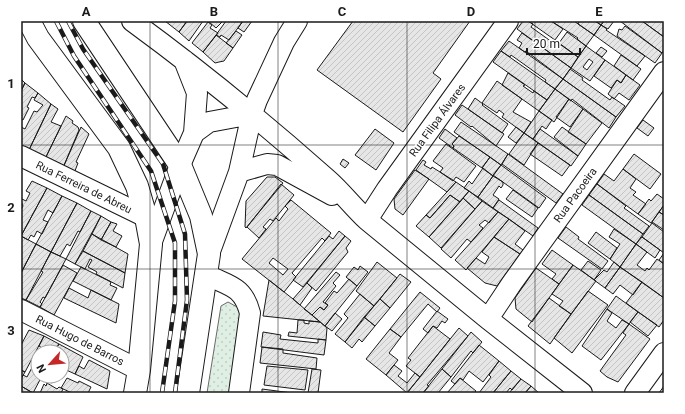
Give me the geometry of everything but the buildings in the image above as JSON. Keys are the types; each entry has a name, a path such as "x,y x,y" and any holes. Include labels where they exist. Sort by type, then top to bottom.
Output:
{"main road":[{"path":"29,21 38,38 119,148 137,186 146,217 151,244 139,370 135,393"},
{"path":"84,21 180,165 201,216 208,265 188,393"}],"street":[{"path":"132,21 183,58 252,114 329,180 351,206 367,220 488,319 582,393"},
{"path":"239,393 250,313 246,300 239,291 208,265 239,172 252,114 284,42 297,21"},
{"name":"Rua Filipa Álvares","path":"367,220 387,189 508,21"},
{"path":"151,244 180,165 194,133 197,92 183,58"},
{"name":"Rua Pacoeira","path":"488,319 512,282 664,72"},
{"path":"194,133 209,122 252,114"},
{"name":"Rua Ferreira de Abreu","path":"21,156 146,217"},
{"path":"239,172 267,164 277,165 351,206"},
{"name":"Rua Hugo de Barros","path":"21,310 139,370"},
{"path":"635,393 664,353"}],"green space":[{"path":"228,302 239,308 246,316 233,393 207,393 221,306"}],"railway":[{"path":"56,21 74,56 151,171 175,243 175,301 162,393"},
{"path":"68,21 83,49 163,164 185,234 187,300 175,393"}]}
